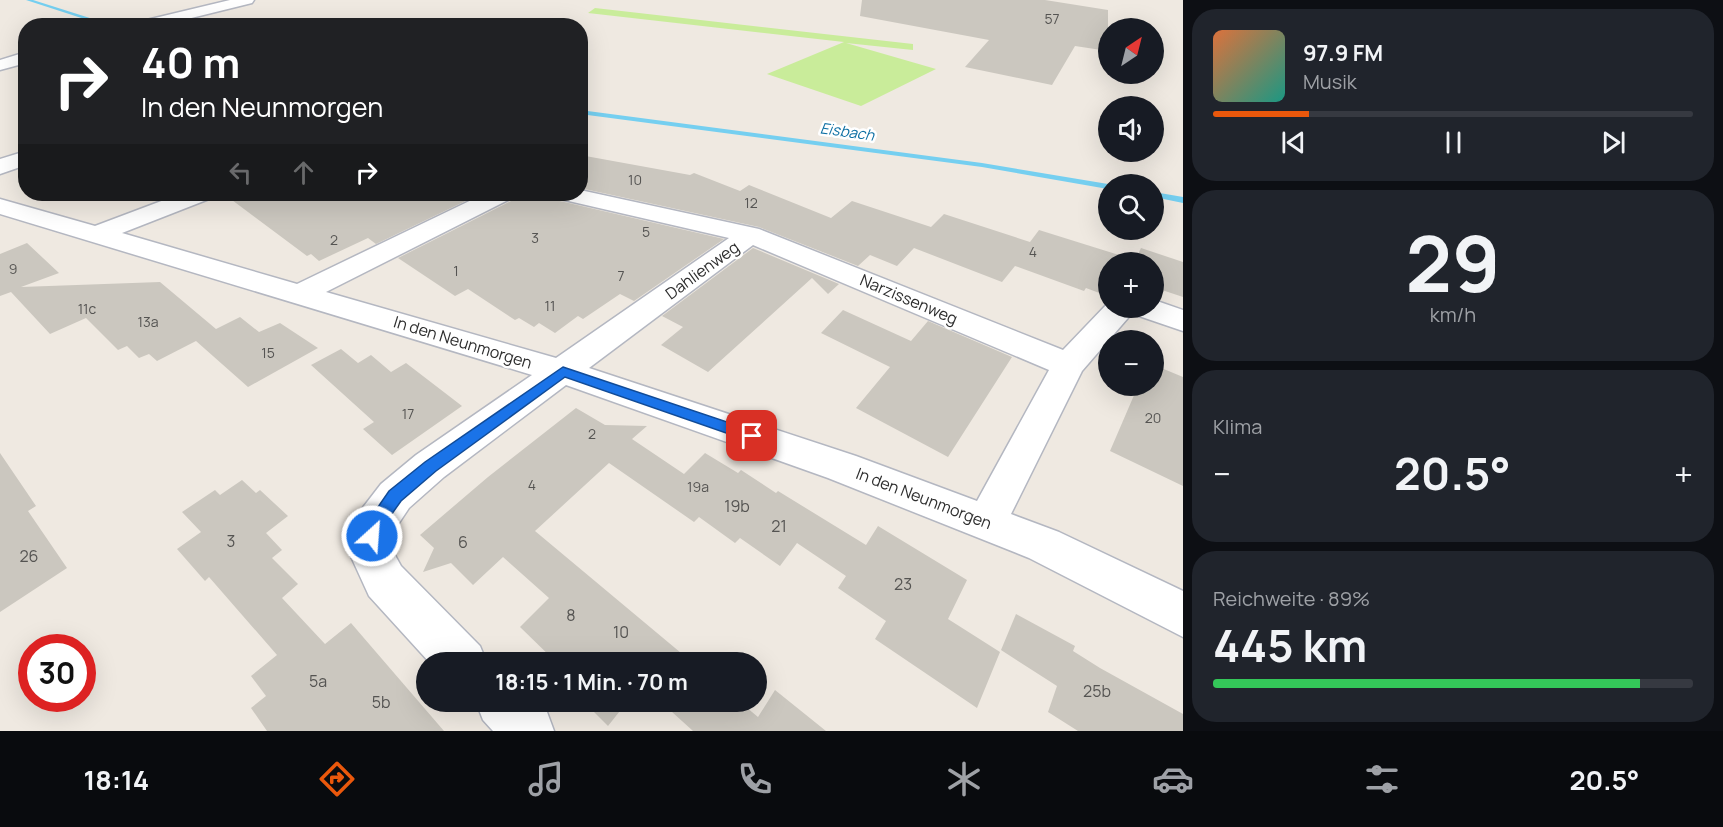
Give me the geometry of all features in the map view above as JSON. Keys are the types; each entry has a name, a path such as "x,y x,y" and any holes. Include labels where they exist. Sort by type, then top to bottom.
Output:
{"street":[{"path":"170,18 247,0"},
{"path":"0,65 18,59"},
{"path":"0,167 18,160"},
{"name":"Dahlienweg","path":"588,199 750,235"},
{"path":"97,234 183,201"},
{"path":"301,293 487,201"},
{"name":"In den Neunmorgen","path":"0,206 563,372 842,467 987,521 1044,545 1183,615"},
{"name":"Dahlienweg","path":"453,652 385,581 369,550 376,523 395,496 430,466 750,235"},
{"name":"Narzissenweg","path":"750,235 809,257 1068,365"},
{"path":"1164,314 1183,321"},
{"path":"987,521 1068,365 1112,318"},
{"path":"510,712 528,731"}],"green space":[{"path":"595,8 913,44 913,50 846,43 936,69 861,106 767,74 844,42 588,13"}],"building":[{"path":"862,0 1045,0 1108,10 1108,18 1098,18 1098,49 1075,46 1052,85 965,67 989,40 860,16"},
{"path":"588,156 690,175 694,173 740,191 749,185 831,218 852,201 931,227 944,214 1030,242 1039,230 1109,252 1098,252 1098,292 1086,288 1084,291 1015,266 1002,282 914,248 897,266 870,255 858,266 759,227 588,190"},
{"path":"233,201 465,201 376,244 368,238 319,261 311,254 307,256"},
{"path":"511,201 560,201 724,239 634,301 620,294 583,319 578,316 555,333 539,323 534,327 519,318 515,320 468,289 455,296 398,258"},
{"path":"27,243 59,273 21,287 160,282 216,329 240,317 259,332 280,323 318,348 248,387 196,341 157,361 149,354 139,358 127,346 118,350 86,318 50,334 11,292 0,296 0,254"},
{"path":"753,248 839,284 828,294 812,278 708,372 661,345 683,327 662,316"},
{"path":"1141,248 1153,252 1139,252"},
{"path":"1164,256 1183,262 1183,297 1164,291"},
{"path":"843,310 911,341 928,321 1012,357 948,457 856,408 890,367 821,333"},
{"path":"341,349 358,363 371,355 391,372 406,363 462,406 392,455 363,429 374,422 311,365"},
{"path":"1164,369 1183,377 1183,486 1110,451 1134,396 1164,396"},
{"path":"576,408 605,425 647,426 632,439 684,474 705,453 738,473 741,470 776,493 778,491 866,545 878,526 967,580 948,619 1000,652 977,708 875,639 886,621 838,588 846,576 797,543 780,566 740,538 735,543 699,517 694,522 609,463 535,531 680,652 546,652 520,627 549,598 503,557 473,585 451,563 423,572 434,548 420,535 488,477"},
{"path":"0,453 36,506 28,511 67,568 0,612"},
{"path":"242,480 256,493 260,490 288,516 266,533 282,550 272,558 298,584 282,598 325,644 351,623 416,698 416,712 428,712 444,731 267,731 251,708 266,696 251,676 277,655 209,577 205,581 177,549 201,532 182,512 215,490 220,495"},
{"path":"1016,614 1075,646 1073,651 1100,668 1183,714 1183,731 1078,731 1048,712 1057,686 1001,650"},
{"path":"775,690 826,731 693,731 672,712 752,712 758,717 761,712 767,712 767,703"},
{"path":"594,712 619,712 608,726"}],"waterway":[{"name":"Eisbach","path":"28,0 87,18"},
{"name":"Eisbach","path":"588,113 982,165 1098,185"},
{"name":"Eisbach","path":"1164,197 1183,200"}],"route":[{"path":"372,536 376,523 395,496 430,466 563,372 752,436"}]}
